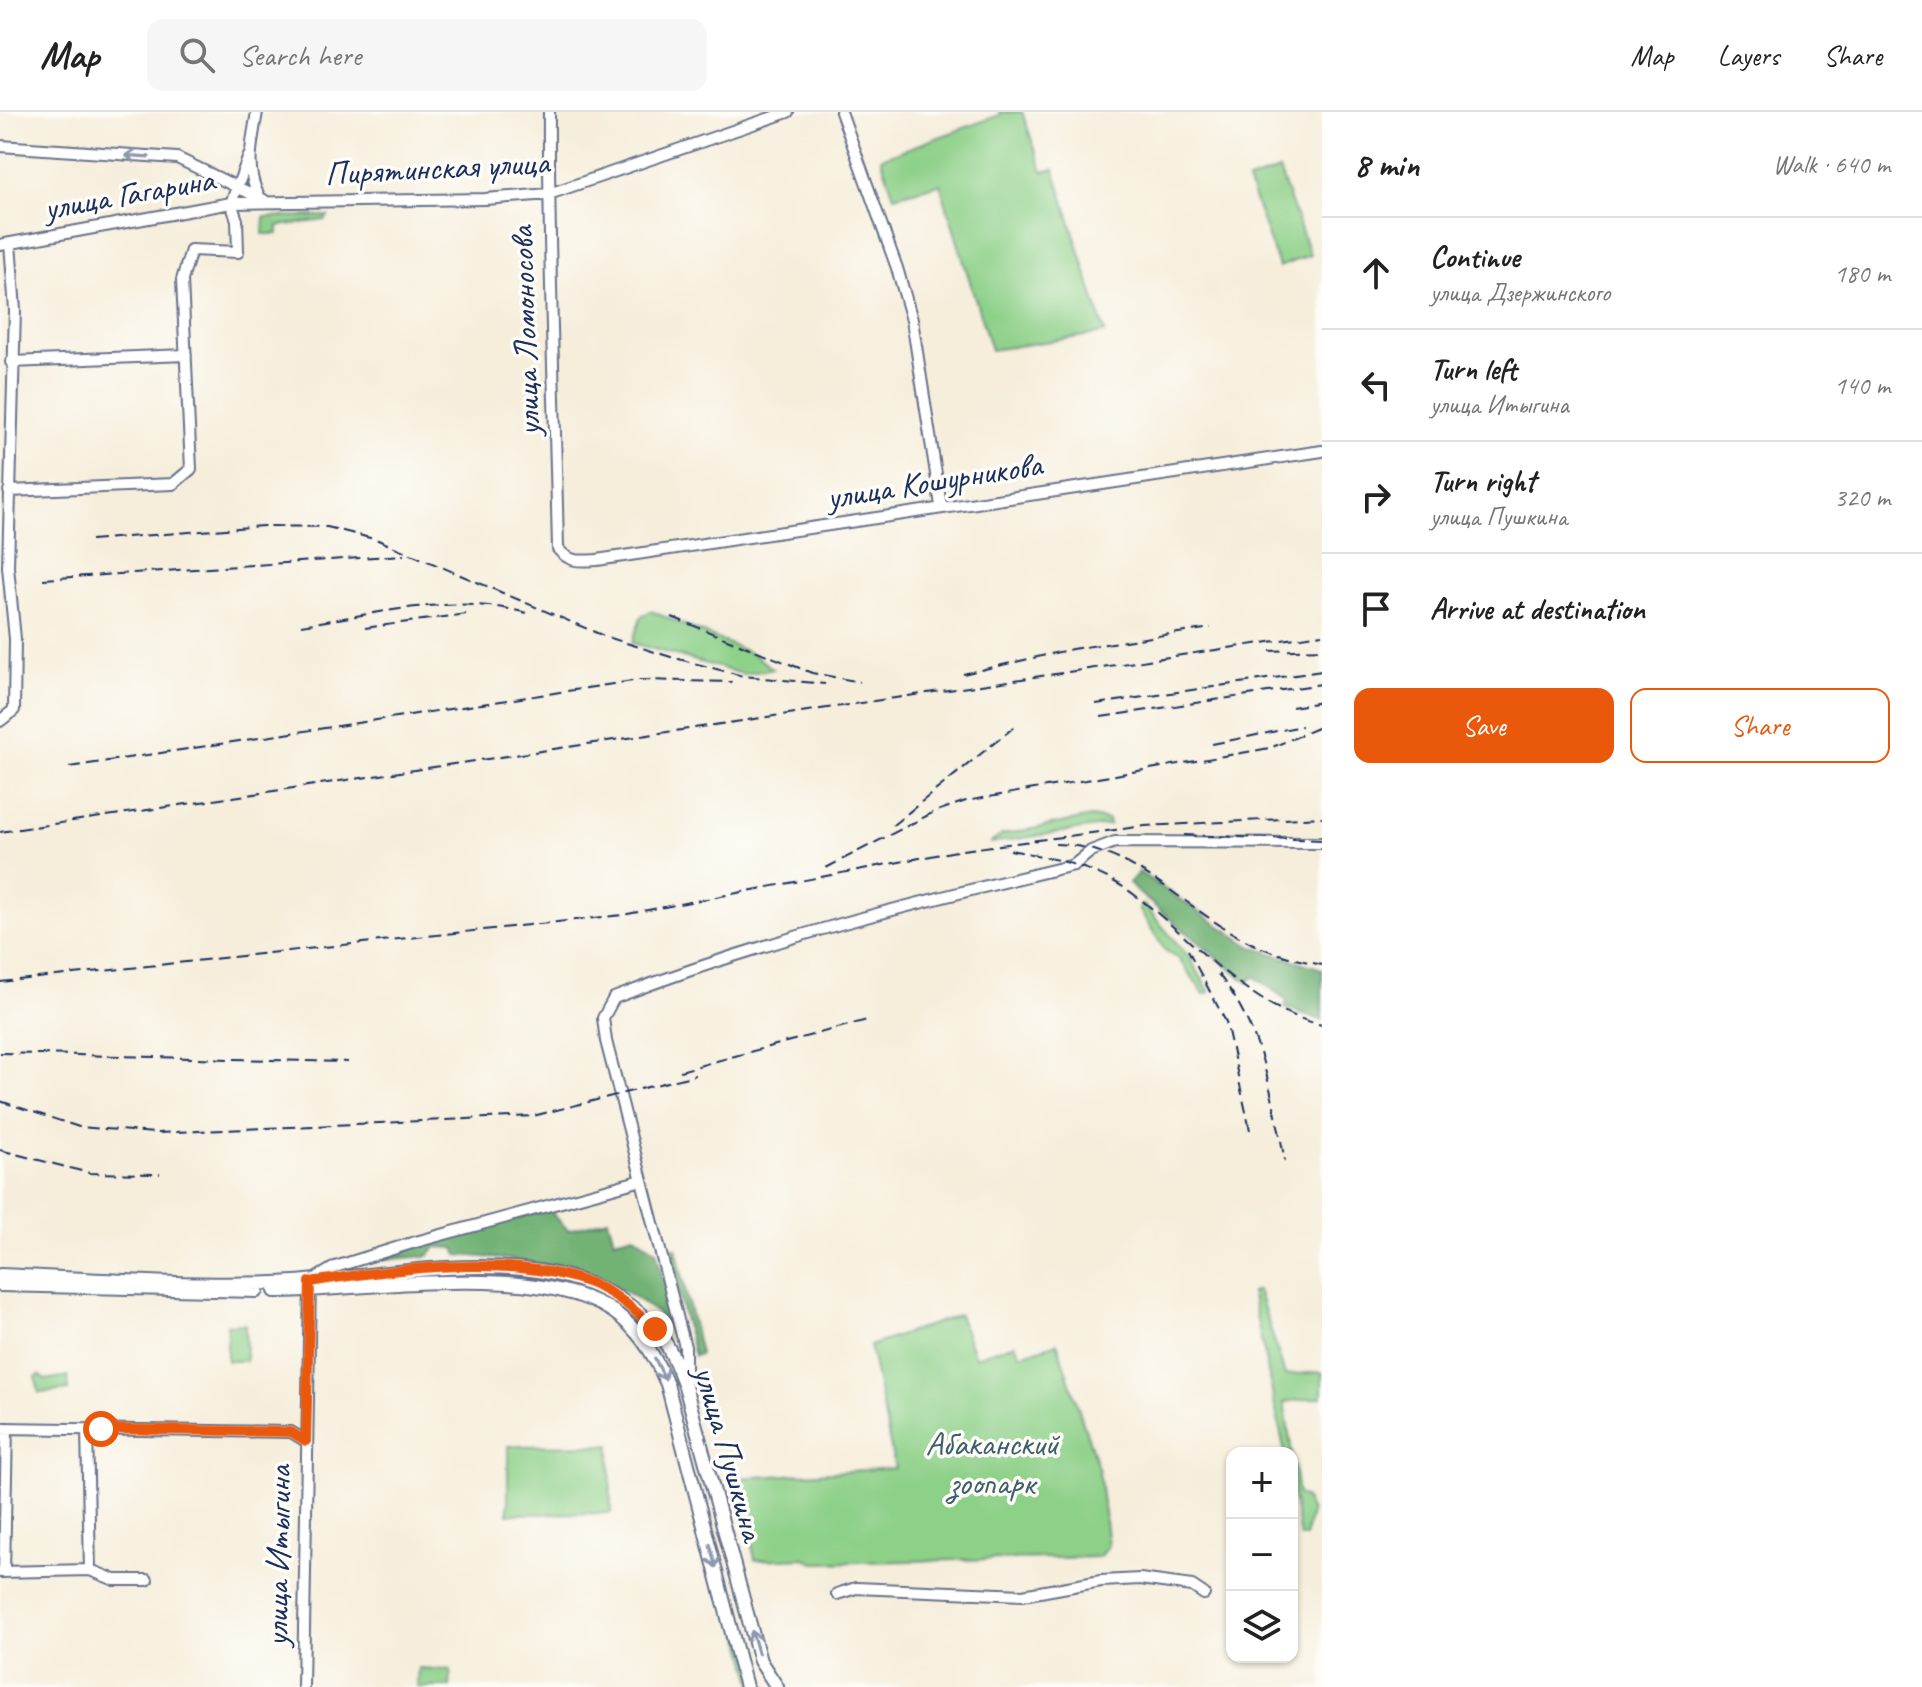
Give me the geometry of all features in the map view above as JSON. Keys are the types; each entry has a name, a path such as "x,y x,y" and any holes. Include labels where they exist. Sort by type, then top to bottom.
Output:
{"main road":[{"name":"улица Пушкина","path":"0,1275 308,1286 379,1271 481,1269 552,1274 590,1283 628,1304 655,1329 671,1352 685,1386 760,1661 777,1687"},
{"name":"улица Пушкина","path":"0,1285 523,1285 592,1300 621,1317 646,1342 667,1384 746,1687"}],"street":[{"path":"9,491 173,484 191,469 182,280 191,250 238,252 237,220 231,203 249,156 257,112"},
{"name":"улица Ломоносова","path":"549,112 558,549"},
{"name":"Пирятинская улица","path":"264,200 470,199 549,194 788,112"},
{"path":"841,112 897,268 912,320 941,506"},
{"path":"0,146 177,158 264,200"},
{"path":"249,156 251,182 264,200"},
{"name":"улица Гагарина","path":"5,244 231,203 264,200"},
{"path":"0,721 14,710 15,639 4,567 15,310 5,244"},
{"path":"11,362 186,355"},
{"name":"улица Кошурникова","path":"558,549 566,558 577,562 597,560 1322,451"},
{"path":"685,1386 685,1347 606,1041 603,1018 614,998 683,971 837,923 1074,865 1091,851 1115,842 1322,843"},
{"path":"308,1286 335,1267 642,1180"},
{"name":"улица Итыгина","path":"303,1687 308,1286"},
{"path":"147,1580 115,1580 90,1570 2,1572 4,1428 291,1432 306,1441"},
{"path":"87,1430 90,1570"},
{"path":"837,1594 856,1588 1023,1595 1101,1581 1140,1579 1192,1586 1204,1594"}],"green space":[{"path":"999,112 1022,112 1043,172 1054,169 1105,333 991,350 940,184 894,196 881,158 1000,115"},
{"path":"1279,170 1310,255 1279,267 1248,181"},
{"path":"328,216 325,220 278,226 278,234 263,234 264,217"},
{"path":"651,611 753,654 773,669 743,674 632,643 641,617"},
{"path":"1091,817 1108,820 1109,825 990,843 1002,835"},
{"path":"1139,872 1252,947 1322,969 1322,1020 1285,1008 1287,1000 1254,976 1248,983 1134,889 1129,883"},
{"path":"1143,904 1189,957 1210,992 1204,994 1179,959 1165,950 1139,909"},
{"path":"548,1209 568,1230 608,1219 614,1240 634,1235 656,1251 678,1333 629,1294 576,1272 548,1265 458,1255 455,1248 436,1247 428,1256 390,1259 385,1256"},
{"path":"676,1248 700,1354 694,1356 667,1249"},
{"path":"1258,1290 1285,1375 1322,1372 1322,1397 1284,1402 1291,1447 1284,1447 1251,1292"},
{"name":"Абаканский зоопарк","path":"959,1315 975,1357 1015,1344 1021,1355 1057,1343 1099,1471 1108,1546 1099,1557 814,1563 805,1558 755,1560 739,1478 895,1468 870,1346"},
{"path":"245,1324 246,1361 227,1361 227,1325"},
{"path":"40,1375 45,1380 68,1376 69,1390 39,1393 36,1377"},
{"path":"610,1445 611,1513 508,1514 508,1446"},
{"path":"1298,1494 1305,1498 1311,1513 1305,1537 1300,1537"},
{"path":"708,1510 748,1652 767,1687 754,1687"},
{"path":"418,1668 451,1670 450,1687 417,1687"}],"railway":[{"path":"91,540 263,526 327,527 378,540 604,636 743,676 825,684"},
{"path":"43,579 404,555"},
{"path":"301,625 444,605 502,608 530,614"},
{"path":"365,628 466,614"},
{"path":"672,617 812,673 860,682"},
{"path":"963,674 1072,649 1211,628"},
{"path":"0,832 1322,634"},
{"path":"1270,651 1322,649"},
{"path":"1096,704 1322,671"},
{"path":"69,767 639,680 732,682"},
{"path":"1101,717 1322,684"},
{"path":"1292,707 1322,702"},
{"path":"1212,744 1302,726"},
{"path":"826,868 934,812 966,801 1270,748 1322,726"},
{"path":"893,825 1014,727"},
{"path":"0,982 622,915 962,850 1145,826 1322,817"},
{"path":"1184,835 1322,840"},
{"path":"1055,844 1112,856 1159,882 1251,943 1322,965"},
{"path":"1010,850 1092,871 1122,886 1223,971 1269,1004 1322,1025"},
{"path":"1188,950 1226,1022 1250,1130"},
{"path":"1218,974 1245,1016 1255,1039 1270,1087 1285,1161"},
{"path":"680,1071 867,1020"},
{"path":"0,1053 348,1062"},
{"path":"0,1101 79,1127 156,1133 533,1116 695,1075"},
{"path":"0,1150 89,1173 160,1174"}],"route":[{"path":"101,1429 291,1432 306,1441 307,1291 310,1282 379,1271 416,1269 513,1270 552,1274 590,1283 628,1304 655,1329"}]}
